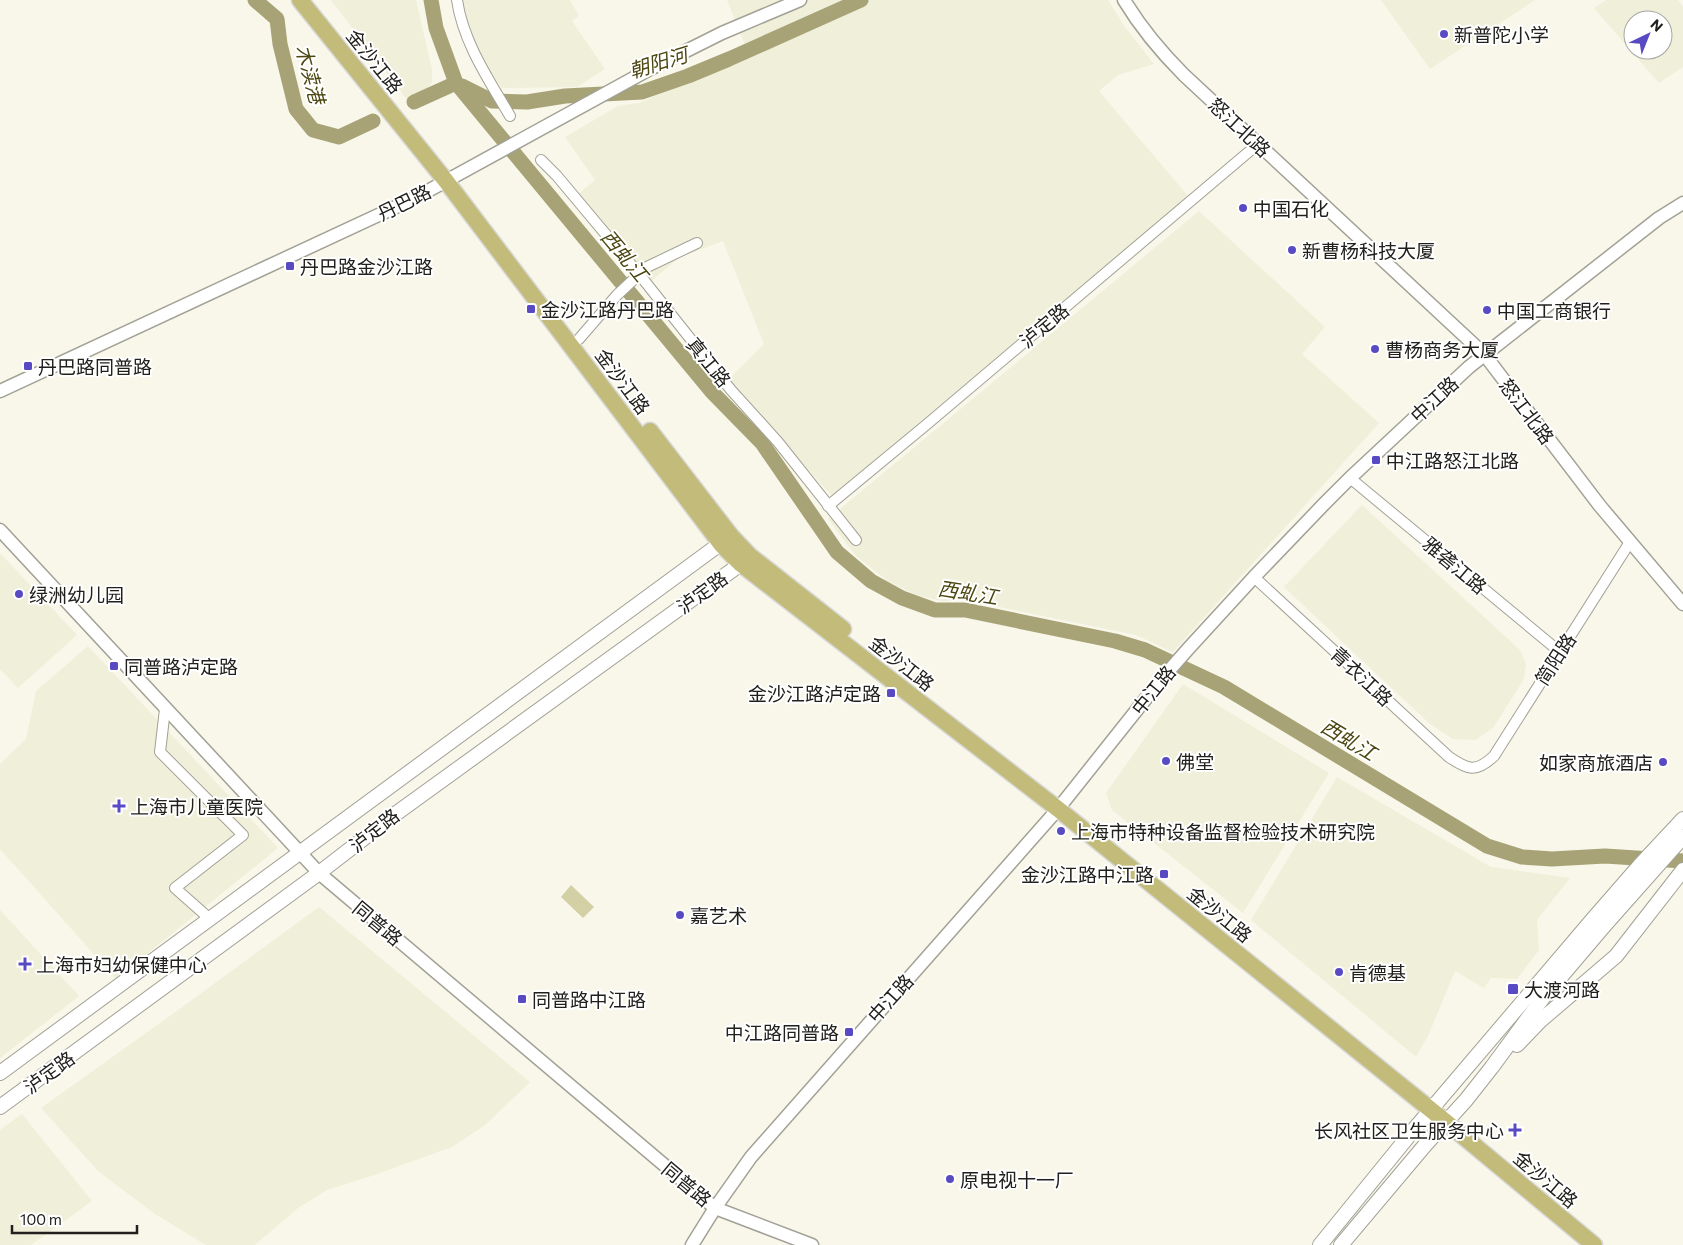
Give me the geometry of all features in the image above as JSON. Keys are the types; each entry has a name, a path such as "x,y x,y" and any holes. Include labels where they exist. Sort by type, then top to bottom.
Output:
{"main road":[{"name":"金沙江路","path":"300,0 450,179 578,339 726,540"},
{"name":"金沙江路","path":"313,0 726,540 746,560 1061,806 1607,1245"},
{"name":"泸定路","path":"0,1073 726,540"},
{"name":"泸定路","path":"0,1107 319,873 394,815 746,560"},
{"path":"1320,1245 1640,864 1683,819"},
{"path":"1341,1245 1492,1067 1542,999 1656,865 1683,837"},
{"path":"1492,1067 1506,1057 1540,1021 1616,956 1682,871"},
{"name":"金沙江路","path":"1449,1119 1594,1245"}],"street":[{"path":"458,0 460,14 468,38 510,116"},
{"name":"丹巴路","path":"0,391 415,198 650,69 722,33 800,0"},
{"name":"怒江北路","path":"1124,0 1139,24 1160,51 1184,75 1484,354 1562,457 1630,542 1683,604"},
{"name":"泸定路","path":"828,506 926,426 1258,144"},
{"name":"真江路","path":"542,160 732,390 778,442 856,540"},
{"name":"中江路","path":"692,1245 715,1208 751,1157 1061,806 1159,682 1254,577 1350,478 1484,354 1659,218 1683,203"},
{"path":"578,339 646,267 697,243"},
{"name":"雅砻江路","path":"1350,478 1560,652"},
{"name":"同普路","path":"0,530 299,854 319,873 715,1208 812,1245"},
{"name":"简阳路","path":"1474,769 1484,765 1494,756 1630,542"},
{"name":"青衣江路","path":"1254,577 1449,757 1462,766 1474,769"},
{"path":"165,708 160,752 243,835 175,888 210,919"}],"shaded area":[{"path":"331,0 416,0 432,70 432,82 425,94 408,101"},
{"path":"462,0 570,0 579,16 572,21 605,69 577,87 502,88 491,73 471,37"},
{"path":"727,0 1108,0 1125,27 1154,64 1118,75 1099,91 1188,196 832,496 728,380 764,344 723,241 680,257 650,282 577,195 595,180 565,137 618,106 639,103 749,55"},
{"name":"新普陀小学","path":"1381,0 1535,0 1430,69"},
{"path":"1606,0 1678,0 1683,7 1683,67 1659,83 1639,60 1673,60 1673,10 1623,10 1623,41 1594,8"},
{"path":"1199,211 1325,327 1302,354 1379,423 1173,652 1136,635 965,600 942,601 916,595 888,581 856,556 828,519"},
{"path":"1362,505 1520,650 1526,664 1524,679 1493,728 1475,740 1453,739 1430,724 1284,587"},
{"name":"绿洲幼儿园","path":"0,553 77,635 18,688 0,669"},
{"name":"上海市儿童医院","path":"88,646 278,848 116,979 0,849 0,764 26,739 36,691"},
{"path":"1183,684 1329,773 1243,913 1112,810 1106,793"},
{"path":"1337,777 1491,867 1570,878 1537,920 1539,950 1517,979 1491,978 1484,988 1455,971 1428,1036 1416,1057 1251,920"},
{"path":"571,885 594,907 583,918 561,897"},
{"path":"319,907 530,1082 484,1126 452,1147 327,1190 298,1208 255,1245 206,1245 155,1214 99,1172 41,1108"},
{"name":"上海市妇幼保健中心","path":"0,910 79,996 0,1058"},
{"path":"22,1114 92,1201 31,1245 0,1245 0,1130"}],"waterway":[{"name":"木渎港","path":"255,0 277,19 280,44 296,109 313,130 339,137 373,121"},
{"name":"西虬江","path":"431,0 436,28 456,83 712,392 762,443 837,552 871,581 902,598 935,610 965,610 1115,641 1145,650 1224,687 1487,846 1522,857 1552,859 1605,856 1683,861"},
{"name":"朝阳河","path":"462,86 492,101 527,102 565,96 642,92 729,59 861,0"},
{"name":"木渎港","path":"414,102 456,83"}],"place":[{"name":"新普陀小学","path":"1444,34"},
{"name":"中国石化","path":"1243,208"},
{"name":"新曹杨科技大厦","path":"1292,250"},
{"name":"丹巴路金沙江路","path":"290,266"},
{"name":"金沙江路丹巴路","path":"531,309"},
{"name":"中国工商银行","path":"1487,310"},
{"name":"曹杨商务大厦","path":"1375,349"},
{"name":"丹巴路同普路","path":"28,366"},
{"name":"中江路怒江北路","path":"1376,460"},
{"name":"绿洲幼儿园","path":"19,594"},
{"name":"同普路泸定路","path":"114,666"},
{"name":"金沙江路泸定路","path":"891,693"},
{"name":"佛堂","path":"1166,761"},
{"name":"如家商旅酒店","path":"1663,762"},
{"name":"上海市儿童医院","path":"119,806"},
{"name":"上海市特种设备监督检验技术研究院","path":"1061,831"},
{"name":"金沙江路中江路","path":"1164,874"},
{"name":"嘉艺术","path":"680,915"},
{"name":"上海市妇幼保健中心","path":"25,964"},
{"name":"肯德基","path":"1339,972"},
{"name":"大渡河路","path":"1513,989"},
{"name":"同普路中江路","path":"522,999"},
{"name":"中江路同普路","path":"849,1032"},
{"name":"长风社区卫生服务中心","path":"1515,1130"},
{"name":"原电视十一厂","path":"950,1179"}]}
